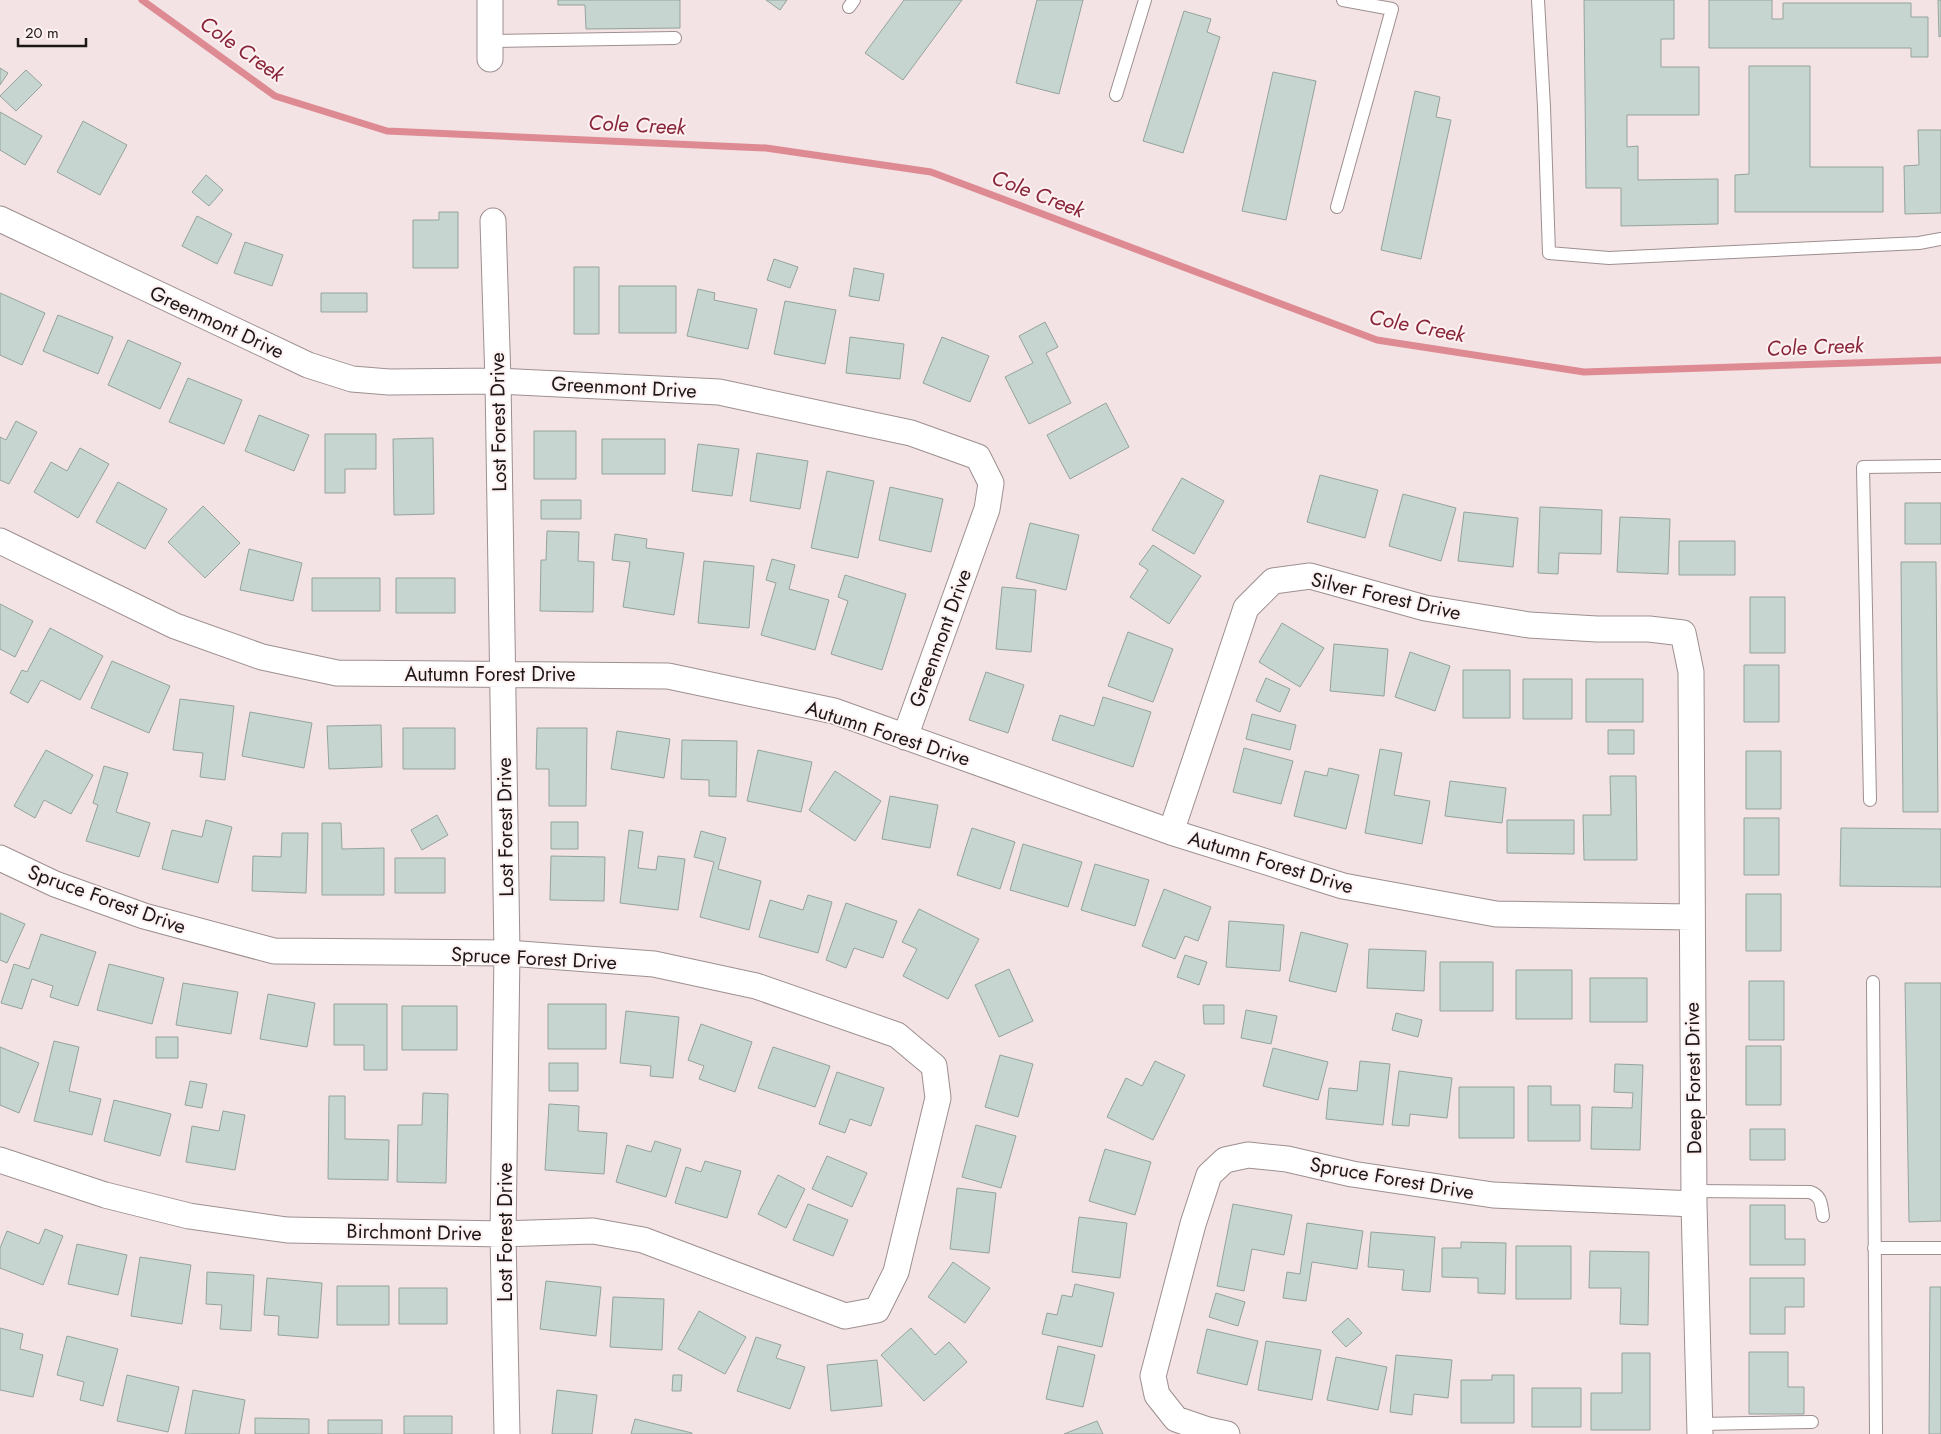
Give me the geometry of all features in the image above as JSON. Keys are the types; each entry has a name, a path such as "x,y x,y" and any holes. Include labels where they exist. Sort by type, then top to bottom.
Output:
{"street":[{"path":"490,0 490,50"},
{"name":"Greenmont Drive","path":"0,220 308,365 352,380 388,382 498,381 719,392 910,433 978,458 991,483 987,509 905,737"},
{"name":"Lost Forest Drive","path":"493,221 498,381 507,954 503,1234 507,1434"},
{"name":"Autumn Forest Drive","path":"0,541 175,626 262,657 337,673 668,676 834,711 1171,832 1343,886 1496,914 1692,918"},
{"name":"Silver Forest Drive","path":"1171,832 1246,608 1273,580 1310,576 1425,608 1529,625 1597,629 1649,629 1683,633 1691,672 1691,721"},
{"name":"Deep Forest Drive","path":"1691,721 1694,1198 1700,1429"},
{"name":"Spruce Forest Drive","path":"0,858 55,884 144,916 274,951 507,954 654,964 756,986 897,1034 934,1066 938,1098 916,1191"},
{"name":"Spruce Forest Drive","path":"1227,1434 1208,1430 1176,1419 1156,1395 1153,1376 1193,1224 1210,1175 1225,1160 1248,1155 1287,1159 1352,1174 1493,1195 1694,1198"},
{"name":"Birchmont Drive","path":"0,1160 105,1196 189,1216 288,1230 503,1234 593,1232 643,1240 846,1316 877,1310 896,1272 916,1191"}],"lane":[{"path":"1116,95 1145,0"},
{"path":"1337,207 1392,9 1343,0"},
{"path":"1538,0 1549,253 1610,258 1919,242 1941,239"},
{"path":"490,50 675,38"},
{"path":"1870,800 1863,467 1941,466"},
{"path":"1873,982 1876,1434"},
{"path":"1694,1198 1810,1192 1816,1194 1821,1200 1823,1216"},
{"path":"1874,1248 1941,1248"},
{"path":"1700,1429 1812,1422"}],"building":[{"path":"558,0 680,0 680,28 586,29 585,5 558,5"},
{"path":"766,0 787,0 780,10"},
{"path":"904,0 962,0 903,80 865,53"},
{"path":"1037,0 1083,0 1059,94 1016,83"},
{"path":"1584,0 1674,0 1674,39 1661,39 1661,67 1699,67 1699,115 1627,115 1627,147 1638,146 1638,180 1718,179 1718,224 1621,226 1621,188 1586,188"},
{"path":"1709,0 1772,0 1772,19 1783,19 1783,3 1911,3 1911,17 1928,17 1928,57 1911,57 1911,48 1709,48"},
{"path":"1938,0 1941,0 1941,36 1939,37"},
{"path":"1184,11 1211,19 1207,32 1220,37 1183,153 1143,141"},
{"path":"1749,66 1810,66 1810,167 1883,167 1883,212 1735,212 1735,175 1749,174"},
{"path":"0,68 8,73 0,85"},
{"path":"26,70 42,85 16,111 0,96"},
{"path":"1273,72 1316,81 1286,220 1242,211"},
{"path":"1415,91 1440,97 1436,117 1451,120 1421,259 1381,250"},
{"path":"0,112 42,136 25,165 0,150"},
{"path":"83,121 127,145 100,195 57,172"},
{"path":"1918,130 1941,130 1941,213 1905,214 1904,166 1919,165"},
{"path":"206,175 223,190 209,206 192,192"},
{"path":"439,212 458,212 458,268 413,268 413,220 439,220"},
{"path":"197,216 232,234 217,264 182,246"},
{"path":"245,242 283,255 272,286 234,273"},
{"path":"774,259 798,267 790,288 767,280"},
{"path":"574,267 599,267 599,334 574,334"},
{"path":"854,268 884,274 879,301 849,296"},
{"path":"619,286 676,286 676,333 619,333"},
{"path":"698,289 715,293 714,300 757,309 748,349 687,336"},
{"path":"0,293 45,313 22,365 0,355"},
{"path":"321,293 367,293 367,312 321,312"},
{"path":"785,301 836,310 825,364 774,354"},
{"path":"58,315 113,337 98,374 43,351"},
{"path":"1045,322 1058,347 1046,353 1071,403 1029,424 1005,377 1033,363 1019,336"},
{"path":"850,337 904,344 900,379 846,373"},
{"path":"942,337 989,356 970,402 923,383"},
{"path":"128,340 181,363 160,409 108,385"},
{"path":"188,378 242,400 224,444 169,422"},
{"path":"1106,403 1129,447 1070,479 1047,435"},
{"path":"259,415 309,435 294,471 245,451"},
{"path":"16,421 37,432 9,484 0,480 0,437 6,440"},
{"path":"534,431 576,431 576,479 534,479"},
{"path":"325,434 376,434 376,469 345,469 345,493 325,493"},
{"path":"433,438 434,514 394,515 393,439"},
{"path":"602,439 665,439 665,474 602,474"},
{"path":"698,444 739,449 732,496 692,491"},
{"path":"80,448 109,464 78,518 34,492 51,462 67,471"},
{"path":"757,453 808,461 800,509 750,501"},
{"path":"827,471 874,481 858,558 811,548"},
{"path":"1320,475 1378,490 1365,538 1307,522"},
{"path":"1182,478 1224,501 1194,554 1152,530"},
{"path":"118,482 167,509 145,549 96,522"},
{"path":"890,487 943,499 931,552 879,540"},
{"path":"1403,494 1456,508 1441,561 1389,546"},
{"path":"541,500 581,500 581,519 541,519"},
{"path":"1905,503 1941,503 1941,544 1905,544"},
{"path":"203,506 240,543 205,578 168,542"},
{"path":"1540,507 1602,510 1601,554 1559,553 1558,574 1538,573"},
{"path":"1464,512 1518,518 1513,567 1458,561"},
{"path":"1620,517 1670,519 1668,574 1617,572"},
{"path":"1030,523 1079,535 1066,590 1016,578"},
{"path":"547,531 579,532 578,561 594,562 593,612 540,611 541,560 546,560"},
{"path":"615,534 647,539 646,548 684,553 674,615 623,607 630,562 612,560"},
{"path":"1679,541 1735,541 1735,575 1679,575"},
{"path":"1153,545 1201,576 1169,624 1130,597 1148,570 1139,564"},
{"path":"249,549 302,563 293,601 240,590"},
{"path":"772,559 795,565 789,589 829,600 815,650 761,635 776,583 766,580"},
{"path":"704,561 754,566 749,628 698,623"},
{"path":"1901,562 1936,562 1938,812 1903,812"},
{"path":"845,575 906,594 882,670 831,654 848,601 838,597"},
{"path":"312,578 380,578 380,611 312,611"},
{"path":"396,578 455,578 455,613 396,613"},
{"path":"1002,587 1036,590 1031,652 996,649"},
{"path":"1750,597 1785,597 1785,653 1750,653"},
{"path":"0,604 33,621 15,657 0,649"},
{"path":"1282,623 1324,648 1300,687 1259,662"},
{"path":"50,628 103,656 80,700 41,680 28,703 10,693 22,670 27,672"},
{"path":"1128,632 1173,649 1153,702 1108,686"},
{"path":"1334,644 1388,649 1384,696 1330,691"},
{"path":"1410,652 1450,666 1435,711 1395,697"},
{"path":"112,661 170,686 149,733 91,708"},
{"path":"1744,665 1779,665 1779,722 1744,722"},
{"path":"1463,670 1510,670 1510,718 1463,718"},
{"path":"986,672 1024,685 1008,733 969,720"},
{"path":"1266,678 1290,689 1280,712 1256,701"},
{"path":"1523,679 1572,679 1572,719 1523,719"},
{"path":"1586,679 1643,679 1643,722 1586,722"},
{"path":"1103,697 1151,712 1133,767 1052,740 1060,715 1094,726"},
{"path":"180,699 234,706 225,780 200,777 203,753 173,750"},
{"path":"250,712 312,723 304,768 242,756"},
{"path":"1252,714 1296,725 1290,750 1246,739"},
{"path":"381,725 382,767 329,769 327,726"},
{"path":"403,728 455,728 455,769 403,769"},
{"path":"537,728 587,728 586,806 549,806 549,769 536,769"},
{"path":"1608,730 1634,730 1634,754 1608,754"},
{"path":"617,731 670,739 664,778 611,769"},
{"path":"682,740 737,741 736,797 709,796 709,780 681,779"},
{"path":"1244,748 1293,761 1281,804 1233,792"},
{"path":"1380,749 1402,753 1394,795 1430,801 1422,844 1365,833"},
{"path":"46,750 93,775 71,814 44,800 35,818 14,806"},
{"path":"758,750 812,762 801,812 747,801"},
{"path":"1746,751 1781,751 1781,809 1746,809"},
{"path":"104,766 128,773 116,812 150,823 139,857 86,841 98,805 93,803"},
{"path":"1329,768 1359,775 1346,829 1294,816 1305,771 1327,776"},
{"path":"835,771 881,801 855,841 809,810"},
{"path":"1610,776 1636,776 1637,860 1584,860 1583,815 1611,815"},
{"path":"1450,781 1506,788 1502,823 1445,816"},
{"path":"890,796 938,805 930,848 882,839"},
{"path":"437,815 448,835 422,850 411,830"},
{"path":"1744,818 1779,818 1779,875 1744,875"},
{"path":"206,820 232,827 218,883 162,869 172,830 202,837"},
{"path":"1507,820 1574,820 1574,854 1507,853"},
{"path":"551,822 578,822 578,849 551,849"},
{"path":"322,823 341,823 342,849 384,848 384,895 322,895"},
{"path":"972,828 1015,842 1000,889 957,875"},
{"path":"1841,828 1941,829 1941,887 1840,886"},
{"path":"629,830 643,832 638,868 656,870 658,856 685,859 678,910 620,903"},
{"path":"701,831 726,838 718,869 761,881 749,930 700,917 714,862 694,857"},
{"path":"282,833 308,833 306,893 252,891 253,856 281,857"},
{"path":"1023,844 1082,862 1068,907 1010,890"},
{"path":"551,856 605,857 604,901 550,900"},
{"path":"395,858 445,858 445,893 395,893"},
{"path":"1095,864 1149,880 1135,926 1081,910"},
{"path":"1164,889 1211,907 1198,941 1185,936 1175,959 1142,946"},
{"path":"1746,894 1781,894 1781,951 1746,951"},
{"path":"808,895 832,902 818,953 759,937 770,900 803,910"},
{"path":"846,903 897,921 883,958 854,948 846,968 826,960"},
{"path":"919,909 979,939 948,999 903,976 917,949 902,942"},
{"path":"0,913 25,924 7,963 0,960"},
{"path":"1229,921 1284,925 1280,971 1226,967"},
{"path":"1301,932 1348,944 1336,992 1289,981"},
{"path":"41,934 96,952 78,1006 50,997 53,986 32,979 22,1009 1,1003 14,964 29,969"},
{"path":"1369,949 1426,951 1424,991 1367,988"},
{"path":"1185,955 1207,962 1199,985 1177,977"},
{"path":"1440,962 1493,962 1493,1011 1440,1011"},
{"path":"109,964 164,978 152,1024 97,1010"},
{"path":"1009,969 1033,1021 999,1037 975,985"},
{"path":"1516,970 1572,970 1572,1019 1516,1019"},
{"path":"1590,978 1647,978 1647,1022 1590,1022"},
{"path":"1749,981 1784,981 1784,1040 1749,1040"},
{"path":"183,983 238,992 231,1034 176,1025"},
{"path":"1905,983 1941,983 1941,1221 1909,1222"},
{"path":"268,994 315,1003 307,1047 260,1039"},
{"path":"334,1004 387,1004 387,1070 364,1070 364,1045 334,1045"},
{"path":"548,1004 606,1004 606,1049 548,1049"},
{"path":"1203,1005 1224,1005 1224,1024 1204,1024"},
{"path":"402,1006 457,1006 457,1050 402,1050"},
{"path":"1246,1010 1277,1016 1271,1044 1241,1038"},
{"path":"626,1011 679,1017 673,1078 650,1076 651,1066 620,1063"},
{"path":"1396,1013 1422,1020 1418,1037 1392,1030"},
{"path":"701,1024 752,1042 735,1092 699,1079 704,1066 688,1060"},
{"path":"156,1037 178,1037 178,1058 156,1058"},
{"path":"54,1041 79,1047 69,1091 101,1099 92,1135 34,1121"},
{"path":"1746,1046 1781,1046 1781,1105 1746,1105"},
{"path":"0,1047 39,1063 19,1113 0,1105"},
{"path":"773,1047 830,1066 815,1107 758,1088"},
{"path":"1273,1048 1328,1062 1318,1100 1263,1086"},
{"path":"1000,1055 1033,1064 1018,1117 985,1107"},
{"path":"1155,1061 1185,1075 1153,1140 1107,1117 1126,1078 1142,1086"},
{"path":"1360,1061 1390,1064 1383,1125 1326,1119 1329,1088 1357,1091"},
{"path":"549,1063 578,1063 578,1091 549,1091"},
{"path":"1615,1064 1643,1065 1640,1150 1591,1149 1592,1107 1632,1108 1633,1093 1614,1092"},
{"path":"1399,1071 1452,1078 1447,1118 1410,1114 1409,1126 1392,1125"},
{"path":"837,1072 884,1088 871,1126 850,1119 845,1133 819,1124"},
{"path":"190,1081 207,1084 202,1108 185,1105"},
{"path":"1528,1086 1551,1086 1551,1105 1580,1105 1580,1141 1528,1141"},
{"path":"1459,1087 1514,1087 1514,1138 1459,1138"},
{"path":"423,1093 448,1094 446,1183 397,1182 398,1125 422,1125"},
{"path":"329,1096 345,1096 345,1139 389,1140 388,1180 328,1179"},
{"path":"114,1100 171,1114 160,1156 104,1141"},
{"path":"549,1104 579,1106 578,1131 607,1133 604,1174 545,1170"},
{"path":"223,1111 245,1115 235,1170 186,1162 192,1126 219,1131"},
{"path":"976,1125 1016,1136 1001,1188 962,1177"},
{"path":"1750,1129 1785,1129 1785,1160 1750,1160"},
{"path":"655,1141 681,1149 666,1197 616,1182 627,1145 651,1152"},
{"path":"1105,1149 1151,1162 1135,1215 1089,1201"},
{"path":"827,1156 867,1173 852,1207 812,1189"},
{"path":"705,1161 741,1171 727,1218 675,1203 686,1167 701,1172"},
{"path":"778,1175 805,1189 786,1228 758,1214"},
{"path":"957,1188 996,1193 989,1253 950,1249"},
{"path":"808,1204 848,1220 833,1256 793,1240"},
{"path":"1233,1204 1292,1215 1284,1255 1252,1249 1244,1291 1217,1286"},
{"path":"1750,1205 1785,1205 1785,1239 1805,1239 1805,1265 1750,1265"},
{"path":"1079,1217 1127,1223 1120,1278 1072,1272"},
{"path":"1307,1223 1363,1231 1357,1269 1312,1262 1306,1301 1283,1298 1287,1272 1300,1274"},
{"path":"45,1229 63,1236 43,1285 0,1268 0,1248 7,1231 39,1244"},
{"path":"1371,1232 1435,1237 1430,1292 1402,1290 1404,1270 1368,1267"},
{"path":"1461,1242 1506,1243 1505,1294 1478,1293 1478,1278 1442,1277 1442,1248 1461,1248"},
{"path":"77,1244 127,1255 118,1295 68,1284"},
{"path":"1516,1246 1571,1246 1571,1299 1516,1299"},
{"path":"1590,1251 1649,1252 1648,1325 1620,1324 1621,1288 1589,1288"},
{"path":"140,1257 191,1265 182,1324 131,1316"},
{"path":"953,1262 990,1288 965,1323 928,1297"},
{"path":"207,1272 254,1275 251,1331 220,1329 222,1305 206,1304"},
{"path":"267,1278 322,1283 318,1338 278,1335 279,1316 264,1315"},
{"path":"1750,1278 1804,1278 1804,1307 1785,1307 1785,1334 1750,1334"},
{"path":"546,1281 601,1287 596,1336 540,1329"},
{"path":"1075,1284 1114,1293 1102,1347 1042,1334 1047,1313 1057,1315 1062,1295 1072,1297"},
{"path":"337,1286 389,1286 389,1325 337,1325"},
{"path":"1930,1287 1941,1287 1941,1434 1929,1434"},
{"path":"399,1288 447,1288 447,1324 399,1324"},
{"path":"1216,1293 1245,1302 1238,1326 1209,1317"},
{"path":"613,1297 664,1299 662,1350 610,1347"},
{"path":"699,1311 746,1337 725,1374 678,1349"},
{"path":"1348,1318 1362,1333 1346,1347 1332,1332"},
{"path":"0,1328 23,1334 20,1349 43,1355 33,1397 0,1390"},
{"path":"911,1328 935,1355 949,1342 967,1362 924,1401 881,1355"},
{"path":"1207,1329 1258,1341 1247,1385 1197,1373"},
{"path":"67,1336 118,1349 103,1406 80,1400 84,1382 57,1375"},
{"path":"756,1337 781,1345 776,1358 805,1367 790,1409 737,1391"},
{"path":"1266,1341 1321,1350 1312,1400 1258,1390"},
{"path":"1058,1346 1095,1355 1083,1407 1046,1399"},
{"path":"1749,1352 1788,1352 1788,1387 1804,1387 1804,1414 1749,1414"},
{"path":"1622,1353 1650,1353 1650,1430 1591,1430 1591,1393 1622,1393"},
{"path":"1396,1355 1452,1360 1448,1398 1414,1394 1412,1415 1390,1412"},
{"path":"1336,1357 1387,1367 1378,1410 1327,1400"},
{"path":"877,1360 882,1406 831,1411 827,1365"},
{"path":"127,1375 179,1387 168,1432 117,1421"},
{"path":"673,1375 682,1375 681,1391 672,1391"},
{"path":"1492,1375 1514,1375 1514,1423 1461,1423 1461,1380 1492,1380"},
{"path":"1532,1388 1581,1388 1581,1427 1532,1427"},
{"path":"193,1390 245,1400 239,1434 185,1434"},
{"path":"557,1390 597,1395 592,1434 552,1434"},
{"path":"404,1416 452,1416 452,1434 404,1434"},
{"path":"255,1418 309,1419 309,1434 255,1434"},
{"path":"635,1419 692,1433 692,1434 631,1434"},
{"path":"328,1420 382,1420 382,1434 328,1434"},
{"path":"1097,1421 1103,1434 1064,1434"}],"waterway":[{"name":"Cole Creek","path":"142,0 275,96 387,131 766,148 931,172 1377,340 1584,372 1941,360"}]}
